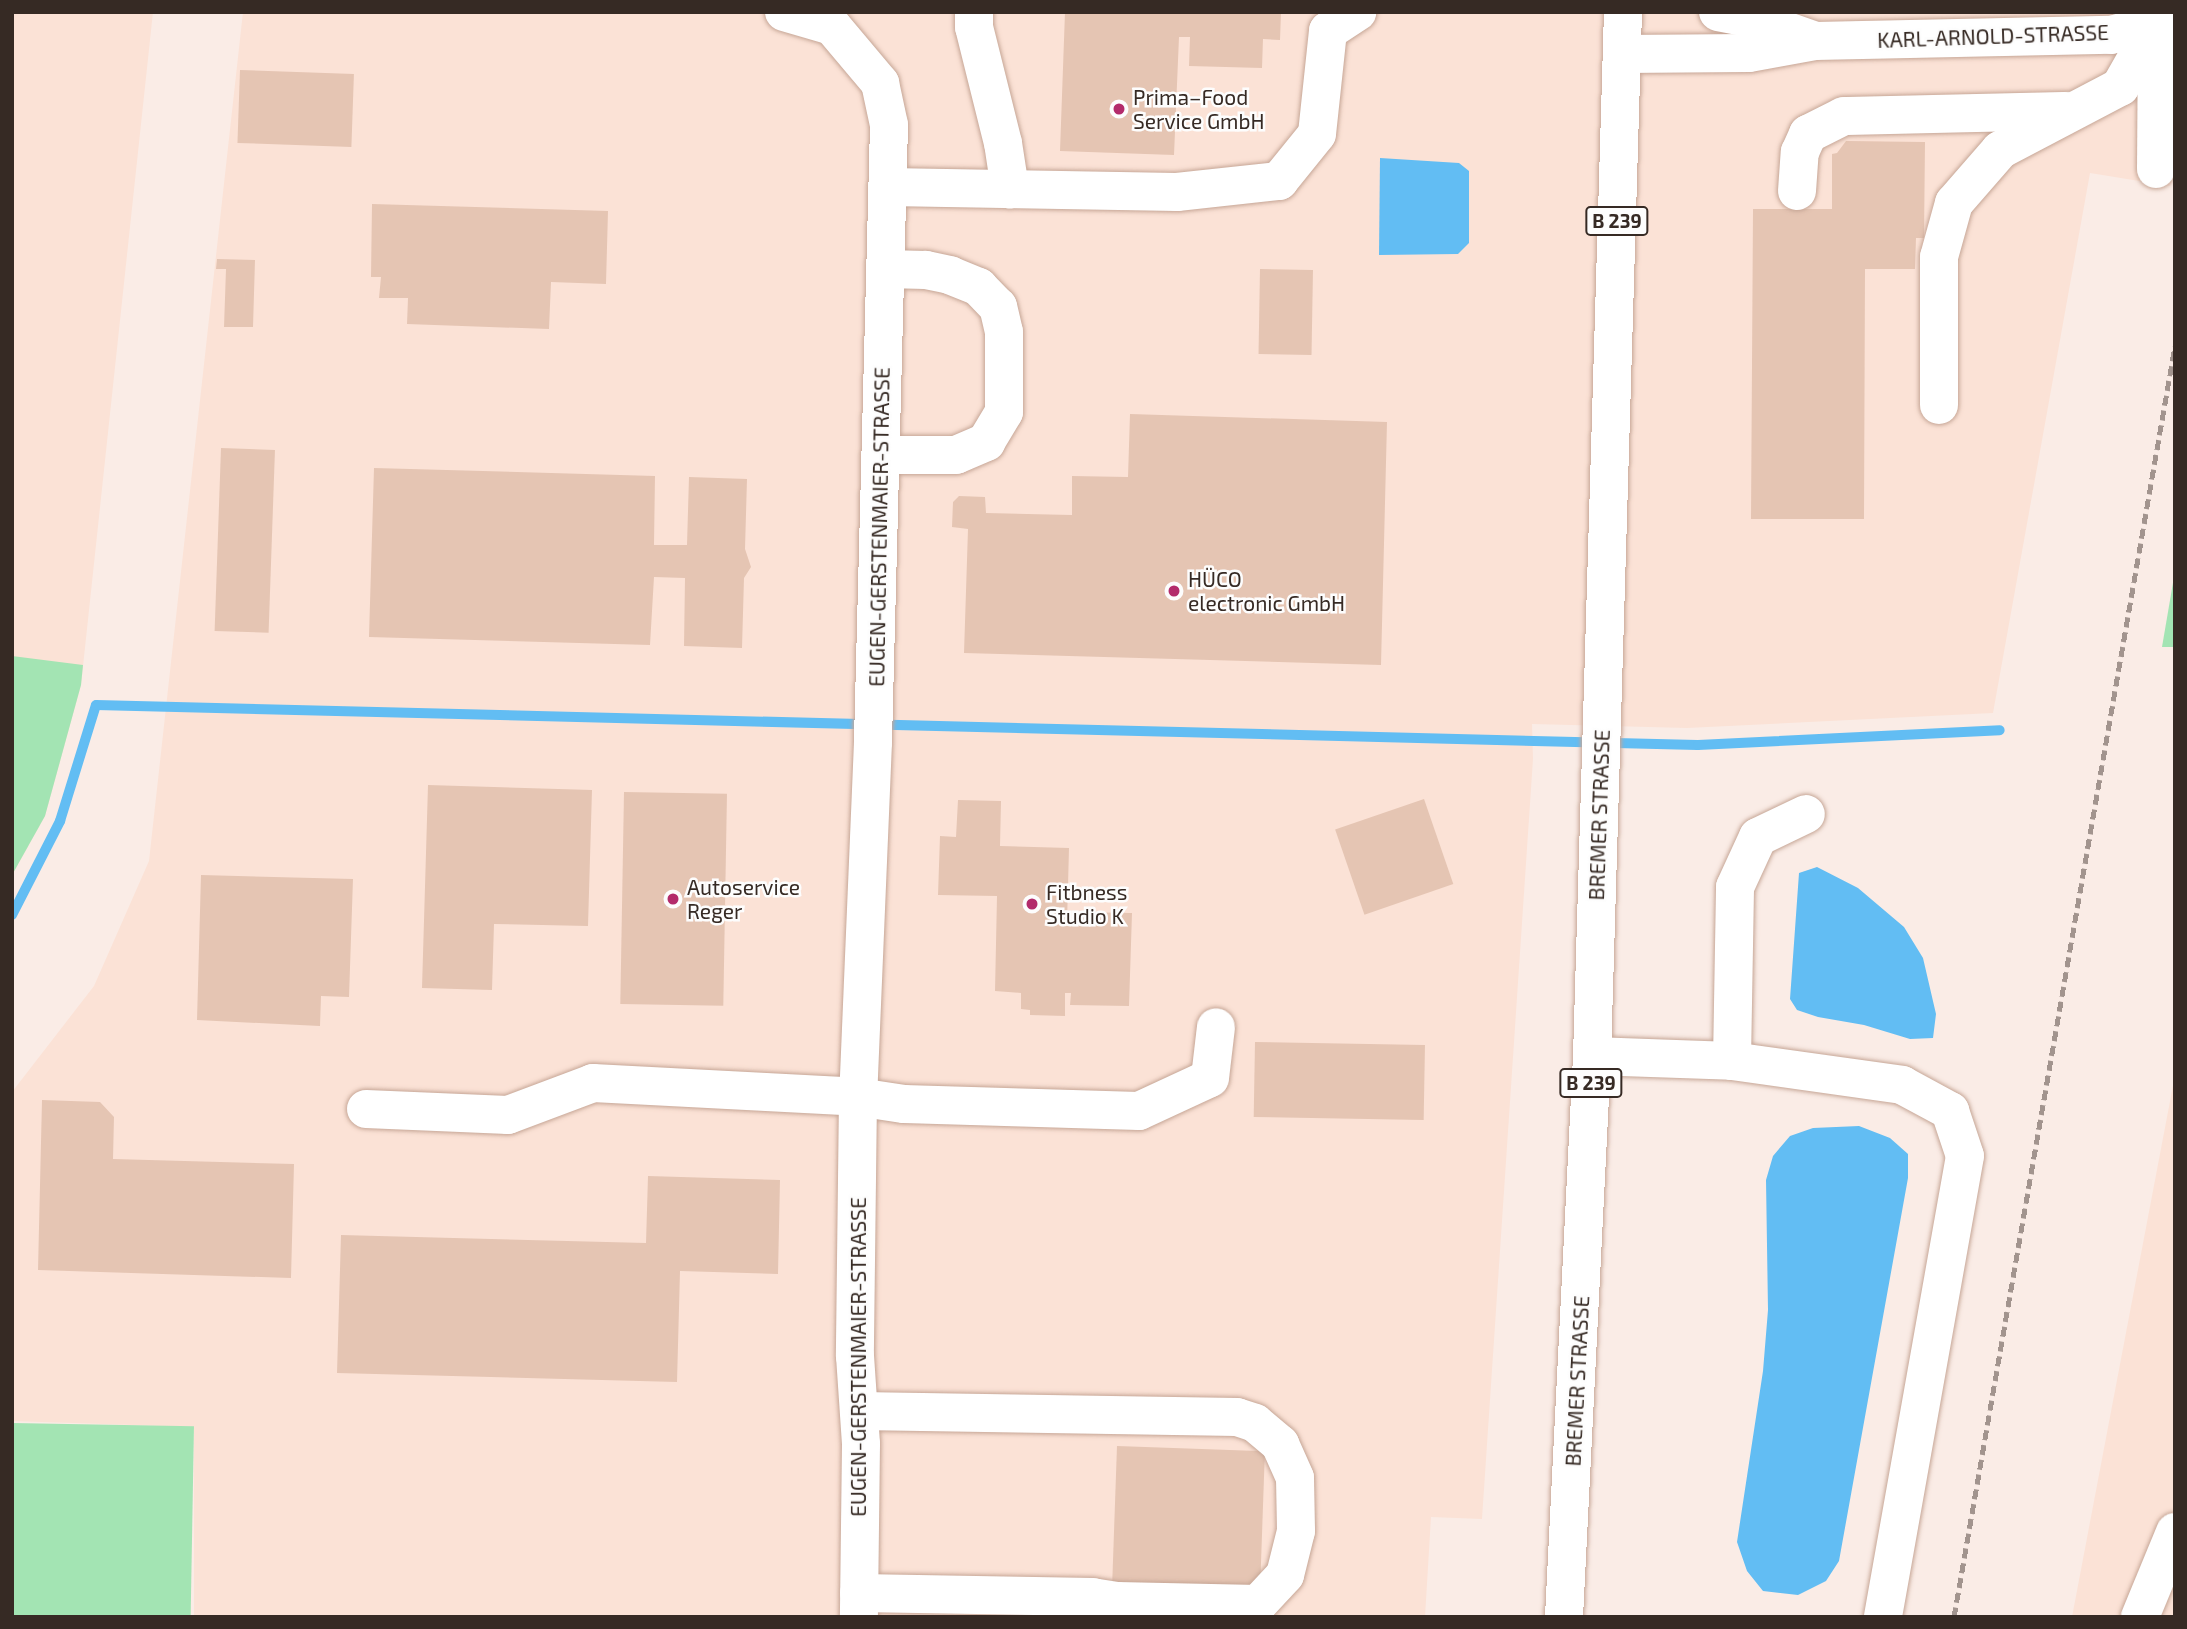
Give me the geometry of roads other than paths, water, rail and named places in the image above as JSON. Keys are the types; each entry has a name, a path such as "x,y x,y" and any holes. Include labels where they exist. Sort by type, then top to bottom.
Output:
{"street":[{"name":"EUGEN-GERSTENMAIER-STRASSE","path":"784,12 832,26 880,83 889,125 874,724 858,1097 855,1356 859,1411 859,1605"},
{"path":"974,12 974,27 1003,143 1010,189"},
{"path":"888,187 1177,192 1279,181 1317,134 1328,31 1357,12"},
{"name":"BREMER STRASSE","path":"1564,1617 1592,1056 1623,12"},
{"name":"KARL-ARNOLD-STRASSE","path":"1718,12 1753,19 1815,41"},
{"path":"1939,405 1939,257 1954,203 2000,150 2120,87 2161,17"},
{"path":"2155,169 2161,17"},
{"name":"KARL-ARNOLD-STRASSE","path":"1622,54 1749,53 1815,41 2111,35 2161,17"},
{"path":"1797,191 1800,152 1808,134 1844,116 2071,111"},
{"path":"881,455 956,455 986,442 1004,412 1004,332 998,307 979,287 950,275 926,270 885,269"},
{"path":"1732,1061 1735,887 1758,837 1806,814"},
{"path":"366,1109 508,1115 593,1083 858,1097 904,1104 1139,1111 1210,1078 1216,1027"},
{"path":"1592,1056 1732,1061 1902,1085 1950,1111 1965,1156 1883,1617"},
{"path":"859,1411 1237,1417 1255,1423 1280,1444 1295,1478 1296,1531 1285,1575 1258,1604 1117,1601 1093,1597 859,1605"},
{"path":"2140,1617 2175,1532"}],"water":[{"path":"1380,158 1459,163 1469,171 1469,243 1458,254 1379,255"},
{"path":"1817,867 1858,888 1904,927 1923,958 1936,1014 1933,1038 1910,1039 1864,1025 1818,1017 1797,1010 1790,999 1799,873"},
{"path":"1859,1126 1890,1138 1908,1154 1908,1178 1839,1561 1826,1581 1798,1595 1763,1591 1747,1571 1737,1542 1763,1371 1768,1310 1766,1180 1773,1156 1790,1136 1813,1128"}],"waterway":[{"path":"12,915 60,821 96,705 1698,745 2000,730"}],"railway":[{"path":"1954,1617 2175,345"}],"place":[{"name":"Prima–Food Service GmbH","path":"1119,109"},
{"name":"HÜCO electronic GmbH","path":"1174,591"},
{"name":"Autoservice Reger","path":"673,899"},
{"name":"Fitbness Studio K","path":"1032,904"}]}
